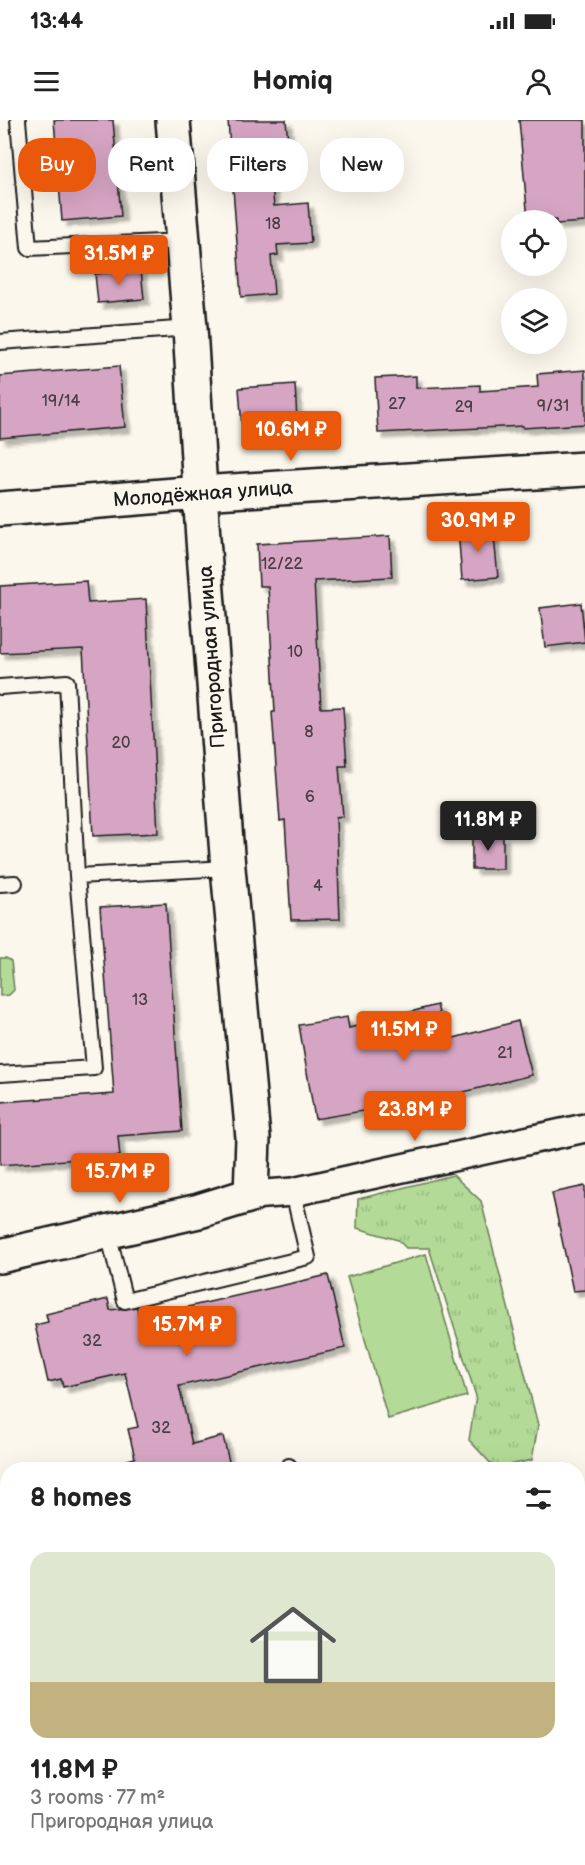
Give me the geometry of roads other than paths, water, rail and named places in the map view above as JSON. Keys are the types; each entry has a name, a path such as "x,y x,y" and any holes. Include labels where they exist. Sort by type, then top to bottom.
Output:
{"street":[{"name":"Пригородная улица","path":"173,120 228,868 253,1138 251,1195"},
{"name":"Молодёжная улица","path":"0,509 200,493 585,469"},
{"path":"0,1256 199,1211 251,1195 293,1192 585,1128"}],"lane":[{"path":"18,120 29,248 183,241"},
{"path":"0,342 190,328"},
{"path":"0,687 67,682 77,876 94,1068 0,1074"},
{"path":"77,876 228,868"},
{"path":"0,884 15,883"},
{"path":"108,1233 125,1301 308,1257 293,1192"}]}
